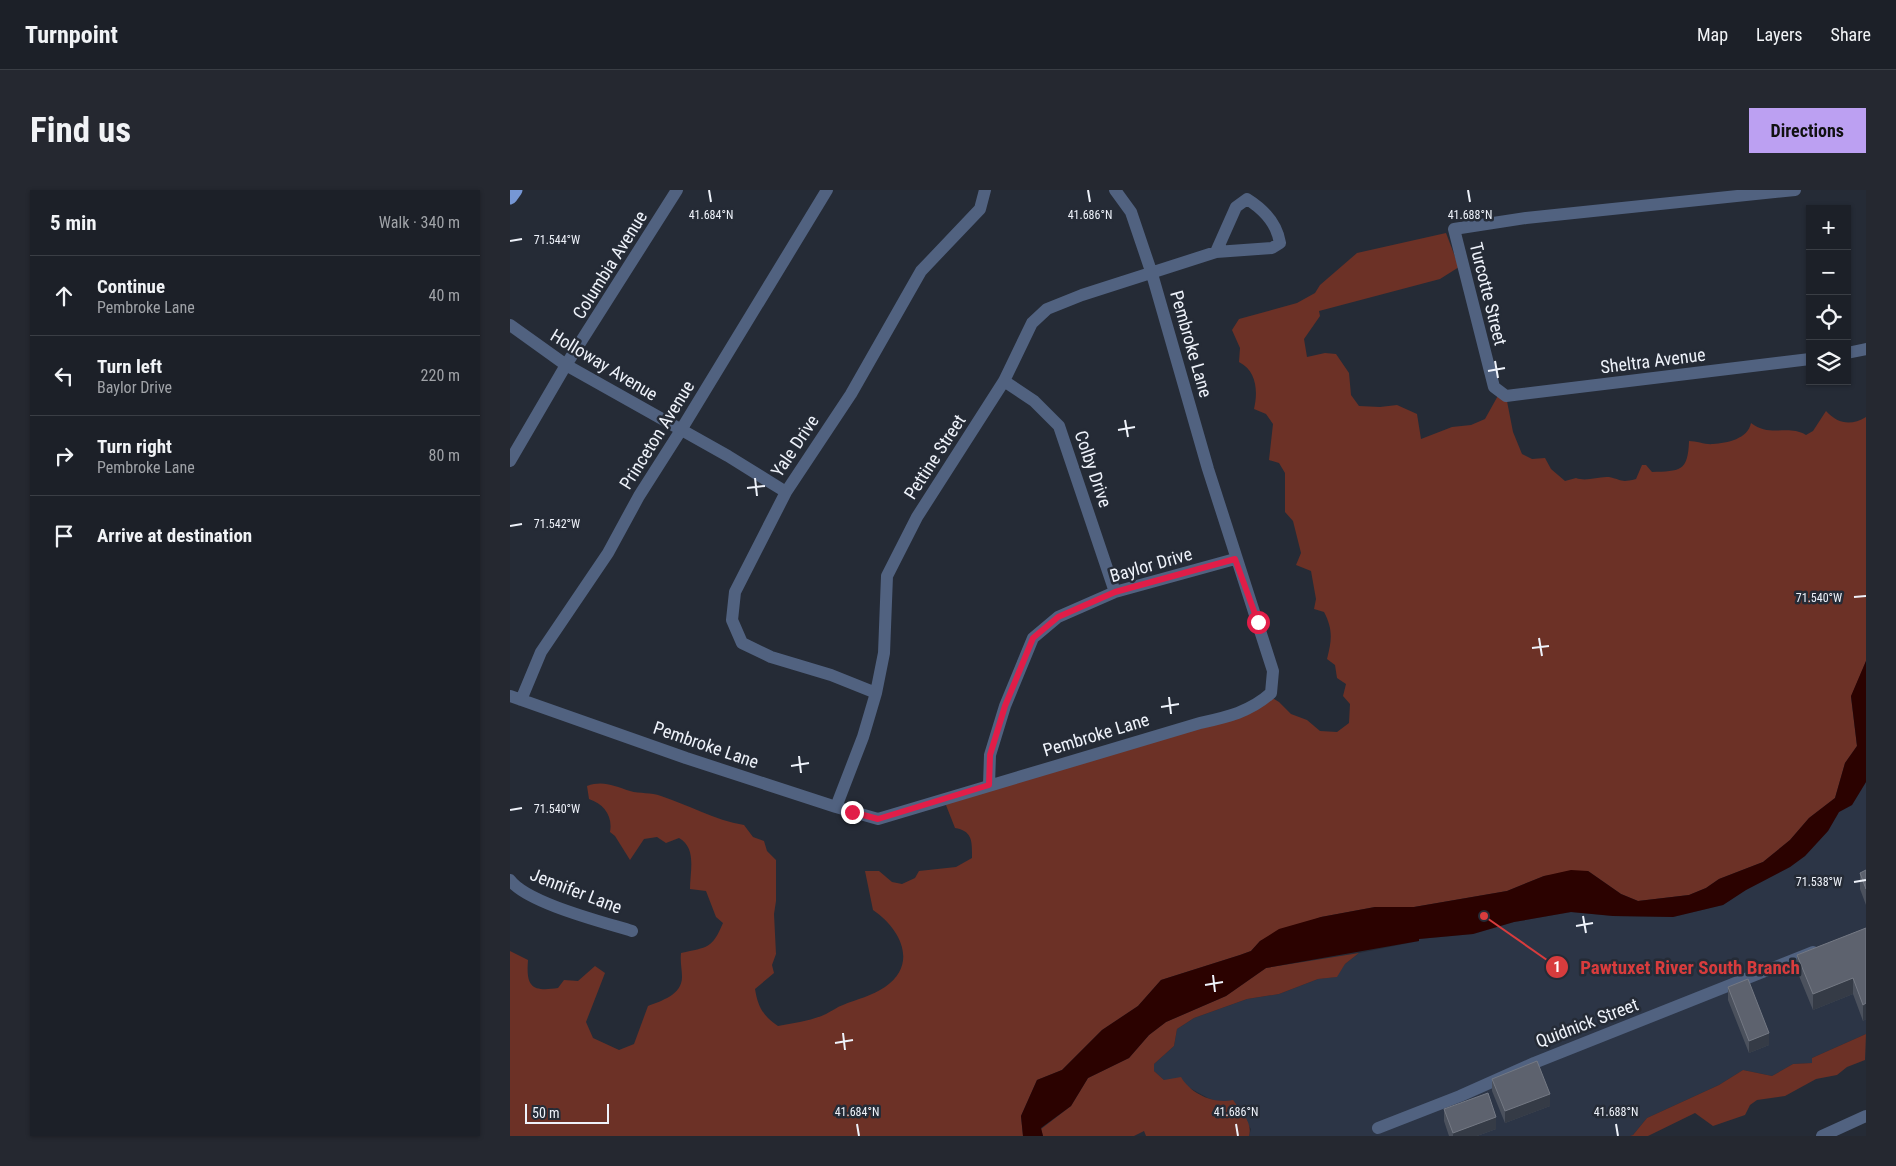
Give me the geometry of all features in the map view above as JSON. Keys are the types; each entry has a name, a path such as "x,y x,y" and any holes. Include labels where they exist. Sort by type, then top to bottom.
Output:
{"main road":[{"path":"510,197 514,190"}],"street":[{"name":"Columbia Avenue","path":"510,461 566,365 677,190"},
{"name":"Princeton Avenue","path":"516,698 541,652 602,561 639,496 827,190"},
{"name":"Yale Drive","path":"876,693 830,675 771,657 742,643 732,620 735,592 786,492 851,394 921,271 980,209 985,190"},
{"name":"Pembroke Lane","path":"516,698 686,758 836,808 878,819 1200,723 1236,715 1258,705 1271,693 1273,671 1258,622 1235,559 1152,274 1131,212 1115,190"},
{"name":"Turcotte Street","path":"1502,393 1494,387 1488,367 1454,229 1526,218 1795,190"},
{"name":"Pettine Street","path":"836,808 847,782 876,693 884,653 887,576 917,517 1004,381 1032,323 1047,310 1120,282 1152,274 1216,252 1272,248 1280,243 1278,230 1258,206 1247,199 1236,207 1216,252"},
{"name":"Holloway Avenue","path":"510,325 566,365 728,456 786,492"},
{"path":"1851,351 1866,349"},
{"name":"Sheltra Avenue","path":"1502,393 1506,396 1806,359"},
{"name":"Colby Drive","path":"1004,381 1034,400 1059,426 1115,592"},
{"name":"Baylor Drive","path":"989,785 990,755 995,738 1005,706 1033,638 1058,617 1115,592 1235,559"},
{"name":"Jennifer Lane","path":"510,880 514,886 546,902 632,931"},
{"name":"Quidnick Street","path":"1378,1128 1460,1096 1534,1062 1824,948"},
{"path":"1822,1136 1848,1130 1866,1116"}],"shaded area":[{"path":"1446,233 1459,267 1440,279 1319,311 1320,316 1304,339 1307,357 1325,353 1336,354 1349,373 1351,395 1359,406 1380,407 1397,405 1417,414 1421,439 1452,427 1471,425 1485,419 1500,392 1506,396 1513,432 1522,454 1532,459 1545,458 1551,469 1565,481 1576,478 1609,477 1627,481 1636,479 1642,465 1646,465 1652,472 1681,468 1687,459 1689,441 1710,444 1730,441 1746,433 1751,423 1765,430 1792,431 1806,435 1813,431 1826,411 1835,419 1845,422 1855,422 1866,417 1866,661 1851,697 1857,746 1845,763 1835,798 1809,818 1790,840 1763,862 1719,879 1706,888 1689,895 1638,901 1621,894 1588,871 1544,876 1507,891 1414,907 1375,907 1321,917 1260,941 1251,951 1161,980 1138,1006 1102,1030 1062,1070 1037,1080 1021,1116 1023,1136 510,1136 510,951 528,960 529,981 536,988 558,988 564,980 578,981 595,966 605,973 586,1022 593,1038 619,1050 634,1044 648,1006 670,996 679,988 682,977 681,953 708,946 716,938 723,923 716,917 706,891 690,889 691,860 685,842 679,838 666,843 657,837 644,839 630,860 615,836 610,832 611,826 606,811 599,804 589,799 587,786 603,784 634,792 657,795 722,820 744,825 753,837 764,841 767,851 776,860 776,901 774,914 776,954 772,965 774,973 755,989 762,1010 768,1019 778,1026 826,1014 875,993 895,978 901,968 902,947 898,936 891,926 873,910 865,871 879,871 892,882 902,884 915,878 919,871 956,867 972,858 970,838 961,829 955,828 944,800 1201,721 1269,696 1279,702 1291,714 1307,720 1320,731 1337,732 1349,723 1350,704 1343,696 1346,684 1337,678 1335,665 1327,659 1331,640 1329,624 1324,612 1314,609 1316,599 1311,571 1296,565 1301,553 1293,521 1285,512 1285,473 1279,463 1269,460 1273,424 1266,414 1254,409 1256,396 1255,382 1250,371 1239,362 1240,348 1232,330 1239,319 1297,303 1315,293 1320,285 1357,253"},
{"path":"1866,661 1866,782 1852,805 1839,812 1828,831 1805,856 1790,867 1746,890 1723,905 1673,917 1613,916 1571,912 1514,922 1473,934 1419,939 1419,941 1266,968 1226,996 1166,1022 1149,1035 1129,1058 1088,1078 1071,1106 1041,1128 1043,1136 1023,1136 1021,1116 1037,1080 1062,1070 1102,1030 1138,1006 1161,980 1251,951 1260,941 1279,929 1321,917 1375,907 1414,907 1507,891 1544,876 1571,870 1588,871 1621,894 1638,901 1689,895 1706,888 1719,879 1763,862 1790,840 1809,818 1835,798 1845,763 1857,746 1851,696"},
{"path":"1866,782 1866,1034 1812,1058 1812,1063 1793,1064 1772,1076 1743,1070 1719,1085 1647,1118 1630,1136 1249,1136 1251,1129 1233,1101 1222,1103 1208,1098 1186,1086 1164,1080 1154,1071 1154,1064 1174,1046 1177,1029 1194,1018 1247,999 1279,994 1318,979 1336,977 1345,964 1359,953 1419,941 1419,939 1473,934 1514,922 1571,912 1613,916 1673,917 1723,905 1746,890 1790,867 1805,856 1828,831 1839,812 1852,805"},
{"path":"1359,953 1345,964 1337,977 1318,979 1279,994 1247,999 1194,1018 1177,1029 1174,1046 1154,1064 1154,1071 1164,1080 1181,1077 1185,1083 1203,1096 1225,1101 1233,1100 1248,1122 1249,1136 1146,1136 1144,1131 1134,1136 1043,1136 1041,1129 1071,1106 1088,1078 1129,1058 1149,1035 1166,1022 1226,996 1266,968"},
{"path":"1866,1034 1865,1060 1847,1067 1837,1075 1816,1079 1785,1096 1757,1100 1750,1105 1745,1115 1713,1126 1695,1113 1648,1136 1630,1136 1647,1118 1719,1085 1743,1070 1772,1076 1793,1064 1812,1063 1812,1058"}],"building":[{"path":"1866,870 1866,889 1860,873"},
{"path":"1866,928 1866,1003 1863,1005 1853,978 1813,994 1797,955"},
{"path":"1748,979 1769,1033 1749,1041 1728,987"},
{"path":"1537,1061 1550,1094 1505,1111 1492,1079"},
{"path":"1488,1093 1496,1117 1453,1133 1444,1109"}],"place":[{"name":"Pawtuxet River South Branch","path":"1484,916"}],"route":[{"path":"852,812 878,819 989,785 990,755 1018,670 1033,638 1058,617 1083,604 1115,592 1176,577 1235,559 1258,622"}]}
